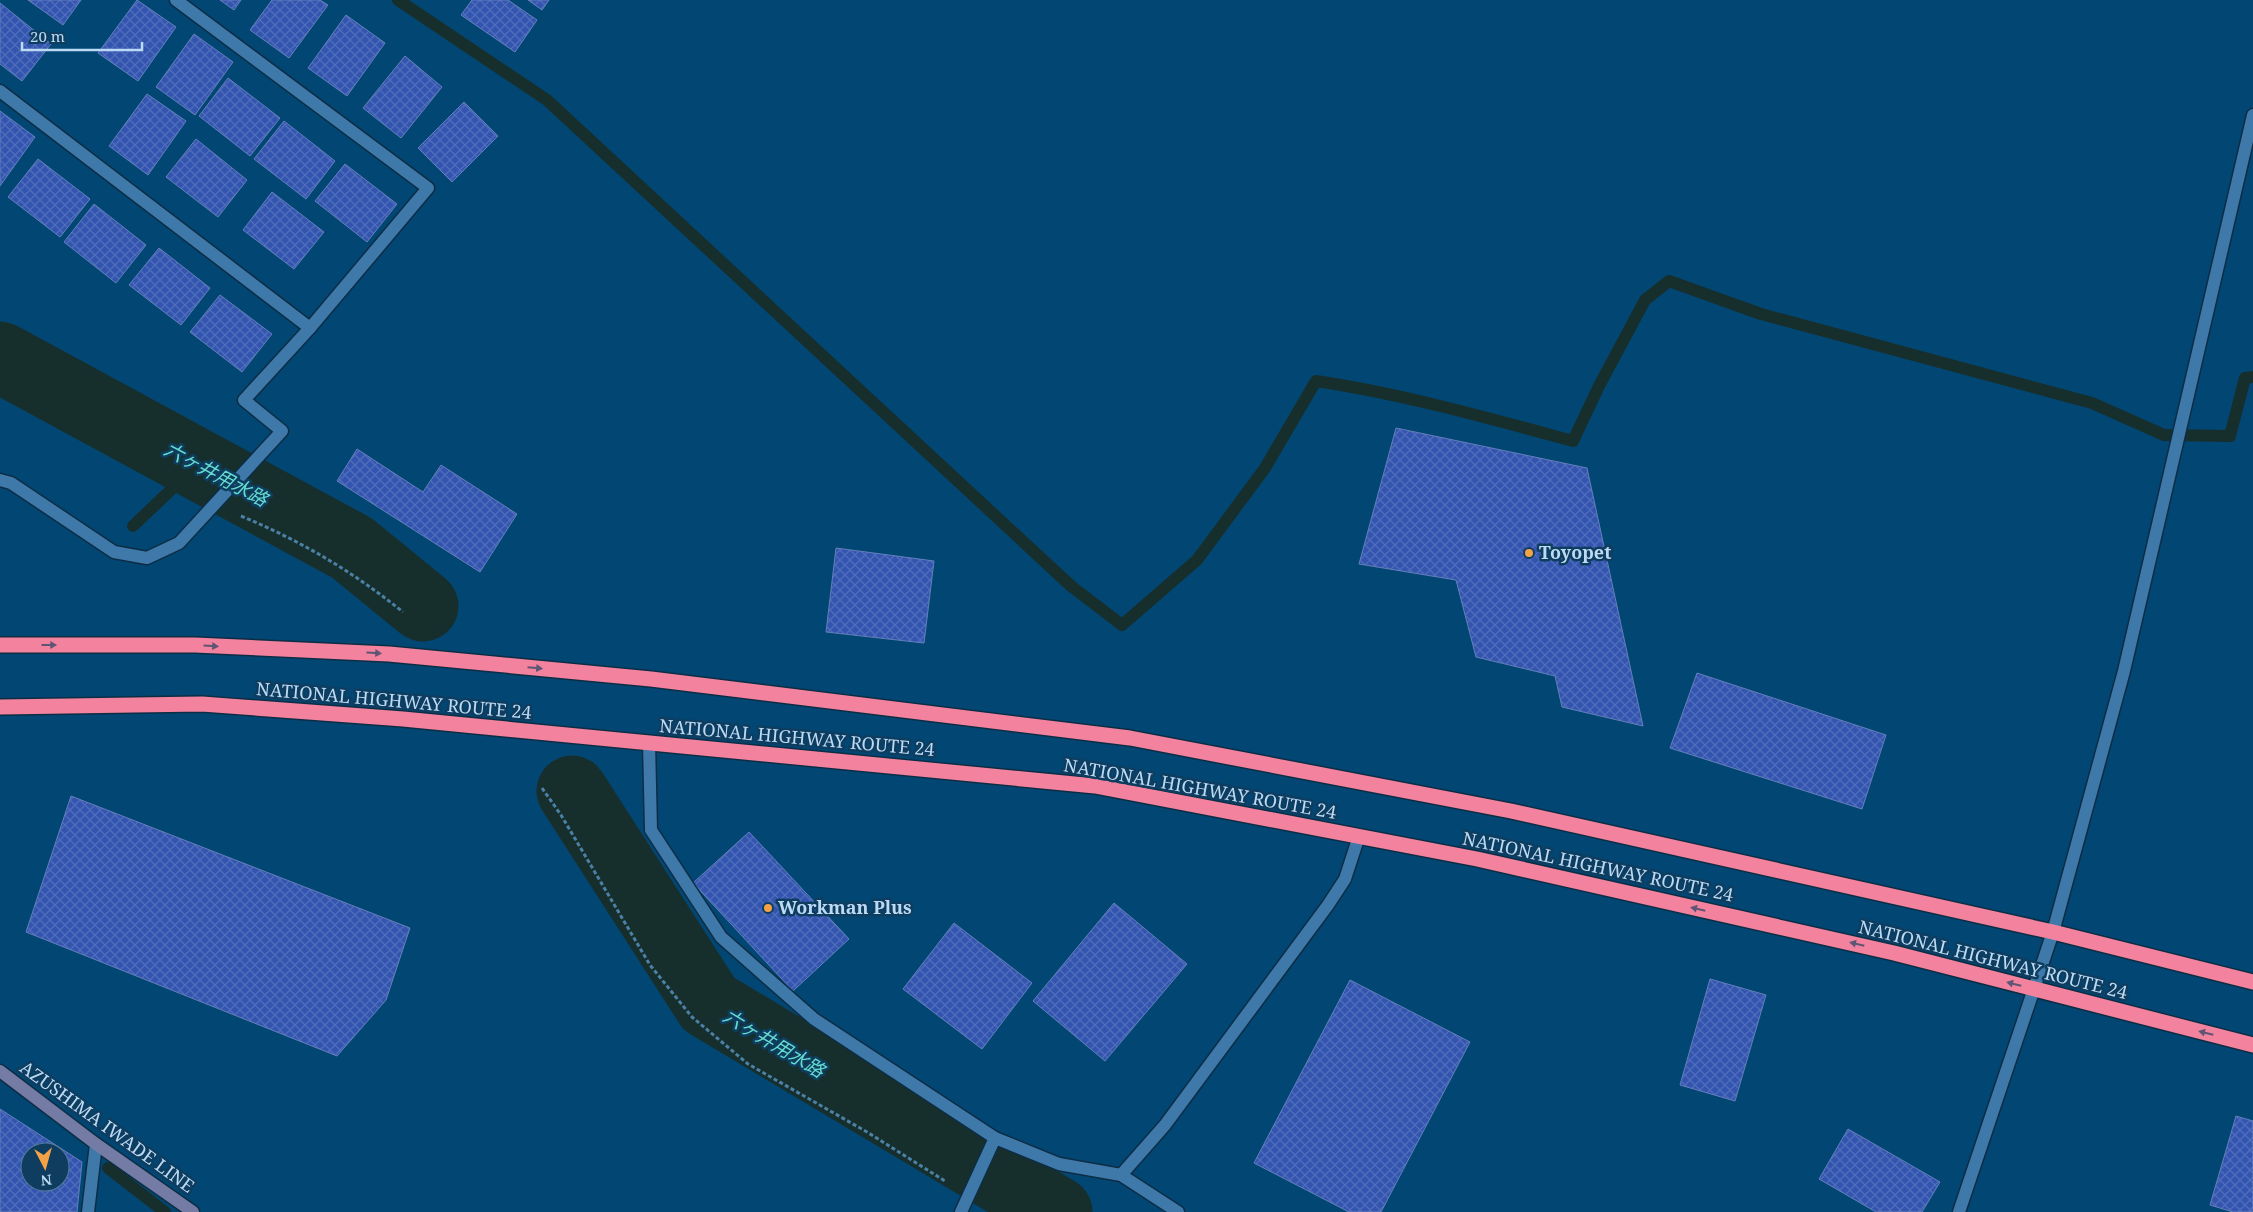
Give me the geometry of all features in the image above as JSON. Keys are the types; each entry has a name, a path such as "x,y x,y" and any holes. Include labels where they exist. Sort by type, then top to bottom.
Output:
{"highway":[{"name":"NATIONAL HIGHWAY ROUTE 24","path":"0,644 195,645 389,654 651,678 1130,738 1511,811 2053,932 2253,982"},
{"name":"NATIONAL HIGHWAY ROUTE 24","path":"0,707 202,704 403,719 1095,786 1477,859 1894,952 2253,1045"}],"main road":[{"name":"AZUSHIMA IWADE LINE","path":"0,1071 96,1144 193,1212"}],"street":[{"path":"0,480 11,483 114,552 146,558 179,543 282,431 244,400 310,328 428,188 176,0"},
{"path":"0,91 310,328"},
{"path":"1959,1212 2053,932 2124,671 2253,115"},
{"path":"649,744 651,830 721,937 814,1019 995,1138 1059,1164 1121,1175 1178,1212"},
{"path":"1121,1175 1165,1125 1328,905 1345,879 1359,836"},
{"path":"961,1212 995,1138"},
{"path":"88,1212 96,1144"}],"path":[{"path":"234,513 286,534 367,583 403,612"},
{"path":"542,788 561,815 650,965 692,1017 748,1064 867,1132 968,1196"}],"building":[{"path":"28,0 81,0 63,25"},
{"path":"137,0 176,27 138,81 98,53"},
{"path":"220,0 241,0 234,10"},
{"path":"272,0 320,0 328,5 289,58 250,30"},
{"path":"472,0 508,0 537,20 515,52 461,15"},
{"path":"528,0 549,0 542,10"},
{"path":"0,3 51,44 22,81 0,64"},
{"path":"346,15 385,43 347,96 308,68"},
{"path":"194,34 233,62 195,115 156,87"},
{"path":"405,56 442,87 401,138 363,108"},
{"path":"228,78 280,118 250,156 199,116"},
{"path":"147,94 186,121 148,175 109,146"},
{"path":"464,102 498,136 452,182 418,148"},
{"path":"0,111 35,137 0,186"},
{"path":"284,121 335,161 306,199 254,159"},
{"path":"196,139 247,180 218,217 166,177"},
{"path":"38,159 90,199 60,237 8,197"},
{"path":"345,164 397,204 367,242 315,201"},
{"path":"272,192 324,232 294,269 243,230"},
{"path":"94,204 146,245 116,283 64,242"},
{"path":"159,248 210,288 181,325 129,285"},
{"path":"220,295 272,334 242,372 190,332"},
{"path":"1396,428 1587,468 1643,726 1562,707 1555,676 1476,657 1456,580 1359,564"},
{"path":"357,449 423,492 441,465 517,514 480,572 337,481"},
{"path":"836,548 934,561 924,643 826,632"},
{"path":"1697,673 1886,735 1862,809 1670,748"},
{"path":"71,796 410,928 386,1000 337,1056 26,932"},
{"path":"749,832 849,939 793,991 693,883"},
{"path":"1114,903 1187,964 1105,1061 1033,1001"},
{"path":"954,923 1032,983 982,1049 903,989"},
{"path":"1710,979 1766,995 1735,1101 1680,1085"},
{"path":"1350,980 1470,1042 1381,1212 1349,1212 1254,1163"},
{"path":"0,1109 51,1142 20,1142 20,1192 70,1192 70,1154 82,1162 77,1212 0,1212"},
{"path":"2236,1116 2253,1121 2253,1212 2233,1212 2210,1205"},
{"path":"1848,1129 1940,1182 1922,1212 1876,1212 1819,1179"}],"waterway":[{"path":"398,0 547,100 1071,586 1122,625 1197,560 1265,468 1316,381 1413,400 1573,441 1599,386 1645,300 1669,281 1761,314 2092,403 2164,435 2230,436 2245,378 2253,377"},
{"name":"六ヶ井用水路","path":"0,357 352,548 423,606"},
{"path":"133,526 198,464"},
{"name":"六ヶ井用水路","path":"572,791 709,1004 1057,1212"},
{"path":"108,1168 165,1212"}],"place":[{"name":"Toyopet","path":"1529,553"},
{"name":"Workman Plus","path":"768,908"}]}
